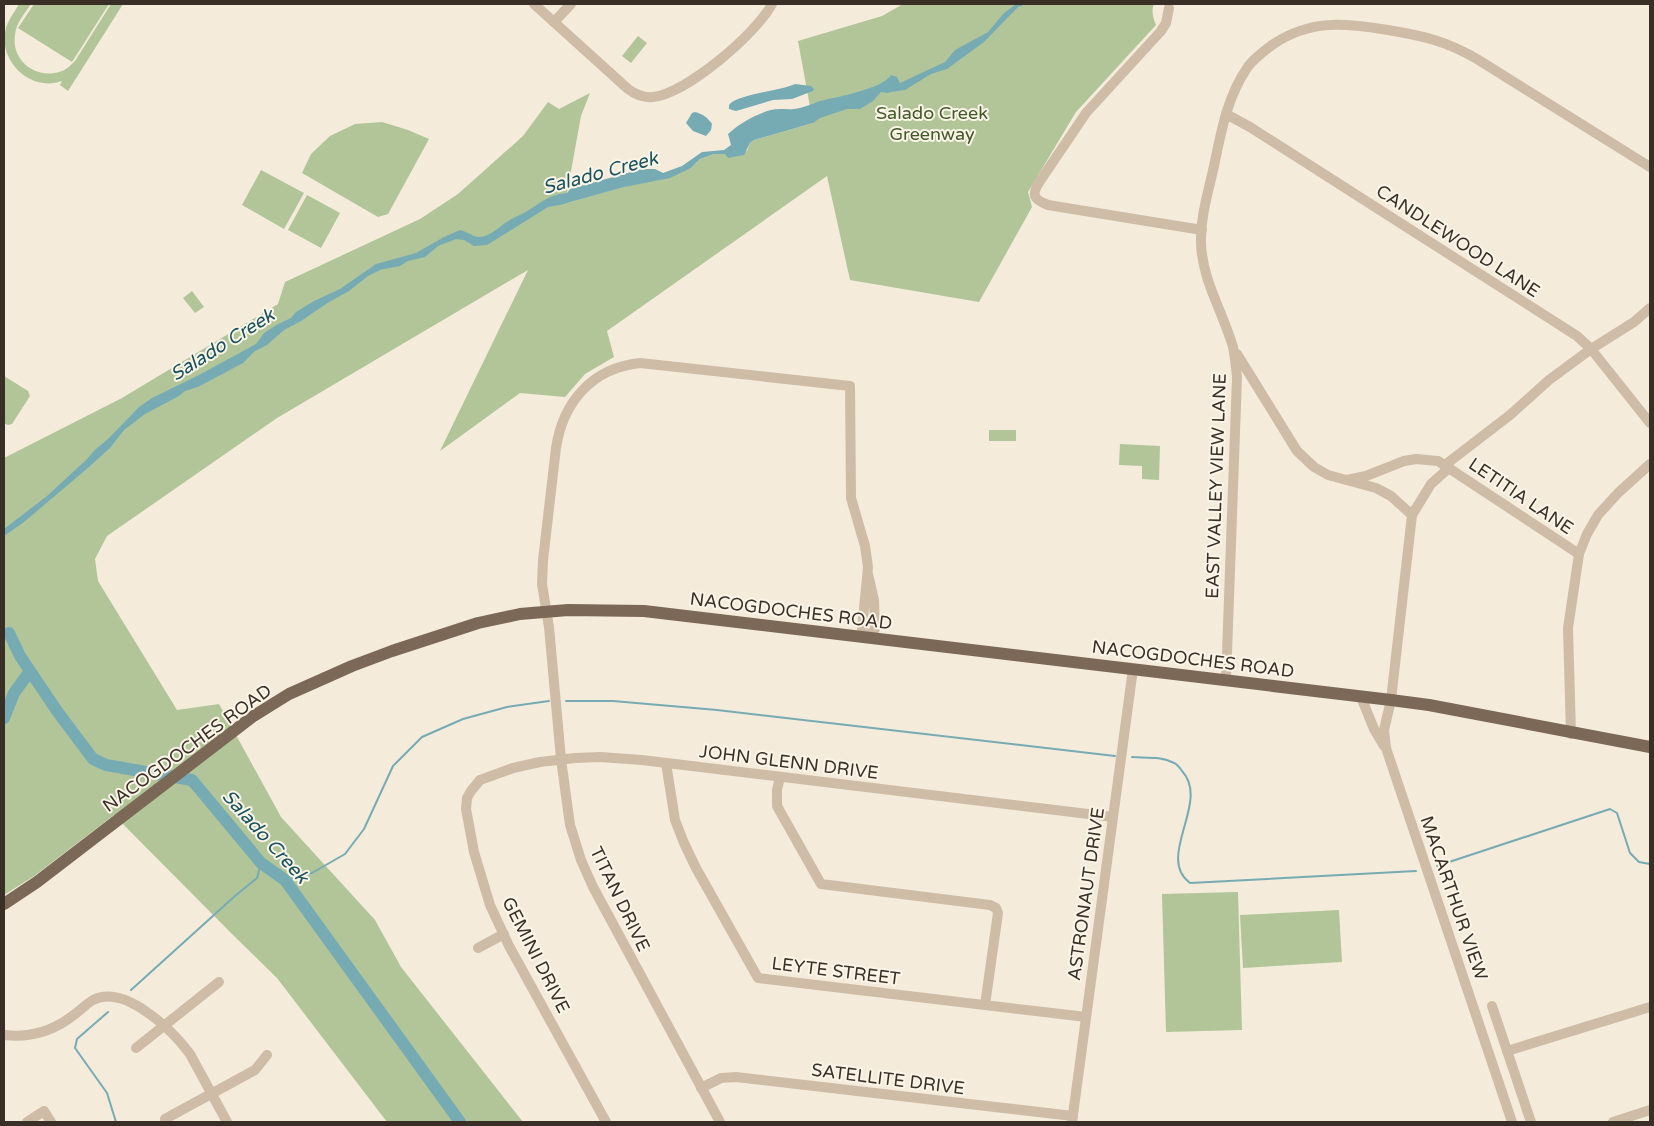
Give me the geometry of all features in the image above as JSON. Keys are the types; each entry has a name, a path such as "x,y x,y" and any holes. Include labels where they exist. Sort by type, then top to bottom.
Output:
{"main road":[{"name":"NACOGDOCHES ROAD","path":"4,904 38,882 231,734 270,705 289,694 354,665 400,648 478,623 520,614 603,609 644,611 1429,705 1650,748"}],"street":[{"path":"534,4 634,94 643,97 660,96 686,83 725,55 762,19 772,4"},
{"path":"554,22 571,4"},
{"path":"1169,8 1166,23 1161,31 1080,120 1035,189 1034,194 1036,198 1048,205 1202,230"},
{"name":"EAST VALLEY VIEW LANE","path":"1226,681 1237,390 1233,347 1204,268 1201,242 1226,114 1234,90 1248,66 1268,48 1296,31 1327,24 1353,24 1420,35 1446,42 1477,59 1650,167"},
{"name":"CANDLEWOOD LANE","path":"1226,114 1577,336 1591,349 1650,423"},
{"path":"1233,347 1302,457 1321,471 1335,477 1376,488 1392,496 1412,515 1444,465 1510,415 1548,380 1591,349 1634,322 1650,308"},
{"name":"TITAN DRIVE","path":"720,1122 585,872 570,825 561,760 550,634 542,584 543,560 558,434 566,412 585,388 602,375 621,366 640,362 850,386 851,498 864,546 874,600 875,629 869,638"},
{"path":"1347,480 1366,476 1404,461 1416,459 1444,465"},
{"path":"1572,734 1568,628 1579,554 1587,534 1598,515 1618,493 1650,464"},
{"name":"LETITIA LANE","path":"1444,465 1579,554"},
{"name":"MACARTHUR VIEW","path":"1412,515 1391,700 1384,730 1386,748 1512,1122"},
{"name":"ASTRONAUT DRIVE","path":"1073,1119 1133,669"},
{"path":"1361,697 1374,729 1386,748"},
{"name":"JOHN GLENN DRIVE","path":"470,794 480,780 494,774 540,762 600,757 666,763 1113,818"},
{"name":"LEYTE STREET","path":"666,763 675,820 684,843 758,978 1086,1017"},
{"path":"780,777 776,799 778,806 821,884 990,905 996,908 998,913 985,1005"},
{"name":"GEMINI DRIVE","path":"470,794 466,809 467,818 486,894 504,934 606,1122"},
{"path":"478,948 504,934"},
{"path":"136,1048 219,982"},
{"path":"4,1035 22,1036 45,1032 62,1024 95,999 115,996 134,1005 164,1026 190,1054 227,1122"},
{"path":"1492,1006 1531,1122"},
{"path":"1507,1051 1650,1006"},
{"path":"165,1120 255,1070 267,1055"},
{"name":"SATELLITE DRIVE","path":"701,1088 721,1078 736,1078 1073,1119"},
{"path":"1506,1105 1524,1099"},
{"path":"1613,1122 1650,1110"},
{"path":"27,1122 44,1112 50,1122"}],"green space":[{"path":"19,4 31,4 17,26 15,44 17,52 21,60 33,70 41,73 50,73 59,72 70,66 111,4 123,4 68,91 60,85 62,81 50,83 29,79 20,72 7,54 5,32"},
{"path":"34,4 109,4 72,62 18,28"},
{"name":"Salado Creek Greenway","path":"903,4 1154,4 1153,15 1156,25 1076,112 1028,192 1032,207 979,302 850,280 827,176 607,331 614,357 585,374 565,397 520,393 440,451 528,270 277,418 107,536 95,559 98,581 177,710 219,704 281,817 375,920 401,967 523,1122 387,1122 277,978 114,815 34,876 4,895 4,458 122,398 278,304 285,282 420,219 458,194 523,136 548,102 559,109 590,93 581,116 567,193 567,203 623,187 655,181 691,168 700,159 714,154 747,151 750,143 754,140 813,123 798,41 882,16"},
{"path":"638,36 647,43 631,63 622,56"},
{"path":"382,122 429,139 388,214 378,217 302,173 311,154 330,136 355,124"},
{"path":"261,170 304,193 284,229 242,205"},
{"path":"307,195 340,213 321,248 288,230"},
{"path":"192,291 204,307 195,313 183,298"},
{"path":"4,376 28,391 30,396 12,424 8,425 4,423"},
{"path":"989,430 1016,430 1016,441 989,441"},
{"path":"1120,444 1160,446 1159,480 1142,479 1142,466 1119,465"},
{"path":"1238,892 1242,1030 1166,1032 1162,894"},
{"path":"1339,910 1342,962 1243,968 1240,915"}],"water":[{"path":"1016,4 1026,4 1018,7 984,42 947,69 931,74 905,90 888,93 881,92 873,101 860,109 847,109 820,118 813,123 754,140 750,143 744,155 728,158 725,154 714,154 700,159 691,168 670,178 624,187 548,207 487,245 474,246 464,240 456,239 438,246 425,257 408,261 400,266 380,270 368,276 349,291 284,330 267,345 255,351 243,363 198,387 185,391 145,414 124,430 110,448 89,467 24,522 4,536 4,529 47,496 139,407 152,398 256,344 264,333 291,318 296,312 314,301 340,289 376,264 416,253 460,230 478,237 486,236 546,199 567,193 570,189 642,169 655,169 663,173 682,166 702,152 724,150 731,145 728,134 748,119 765,112 774,109 791,109 807,106 859,92 886,80 891,75 897,77 900,83 945,62 955,50 988,32 1004,13"},
{"path":"795,84 811,86 814,89 792,99 773,100 736,111 729,109 729,105 741,98"},
{"path":"695,112 705,117 712,124 711,130 706,136 693,131 686,123 692,113"}],"waterway":[{"name":"Salado Creek","path":"9,633 20,656 57,711 93,759 106,765 192,780 261,863 285,880 460,1122"},
{"path":"4,718 14,693 30,671"},
{"path":"285,880 312,873 345,854 364,829 393,766 422,737 463,719 507,707 549,701"},
{"path":"566,701 613,701 717,710 1115,756"},
{"path":"1132,757 1158,758 1169,761 1178,766 1189,784 1191,798 1178,859 1181,872 1190,883 1416,871"},
{"path":"1437,866 1610,809 1617,813 1630,853 1639,862 1650,864"},
{"path":"131,990 257,878 261,863"},
{"path":"108,1012 77,1039 75,1048 107,1093 116,1122"}]}
